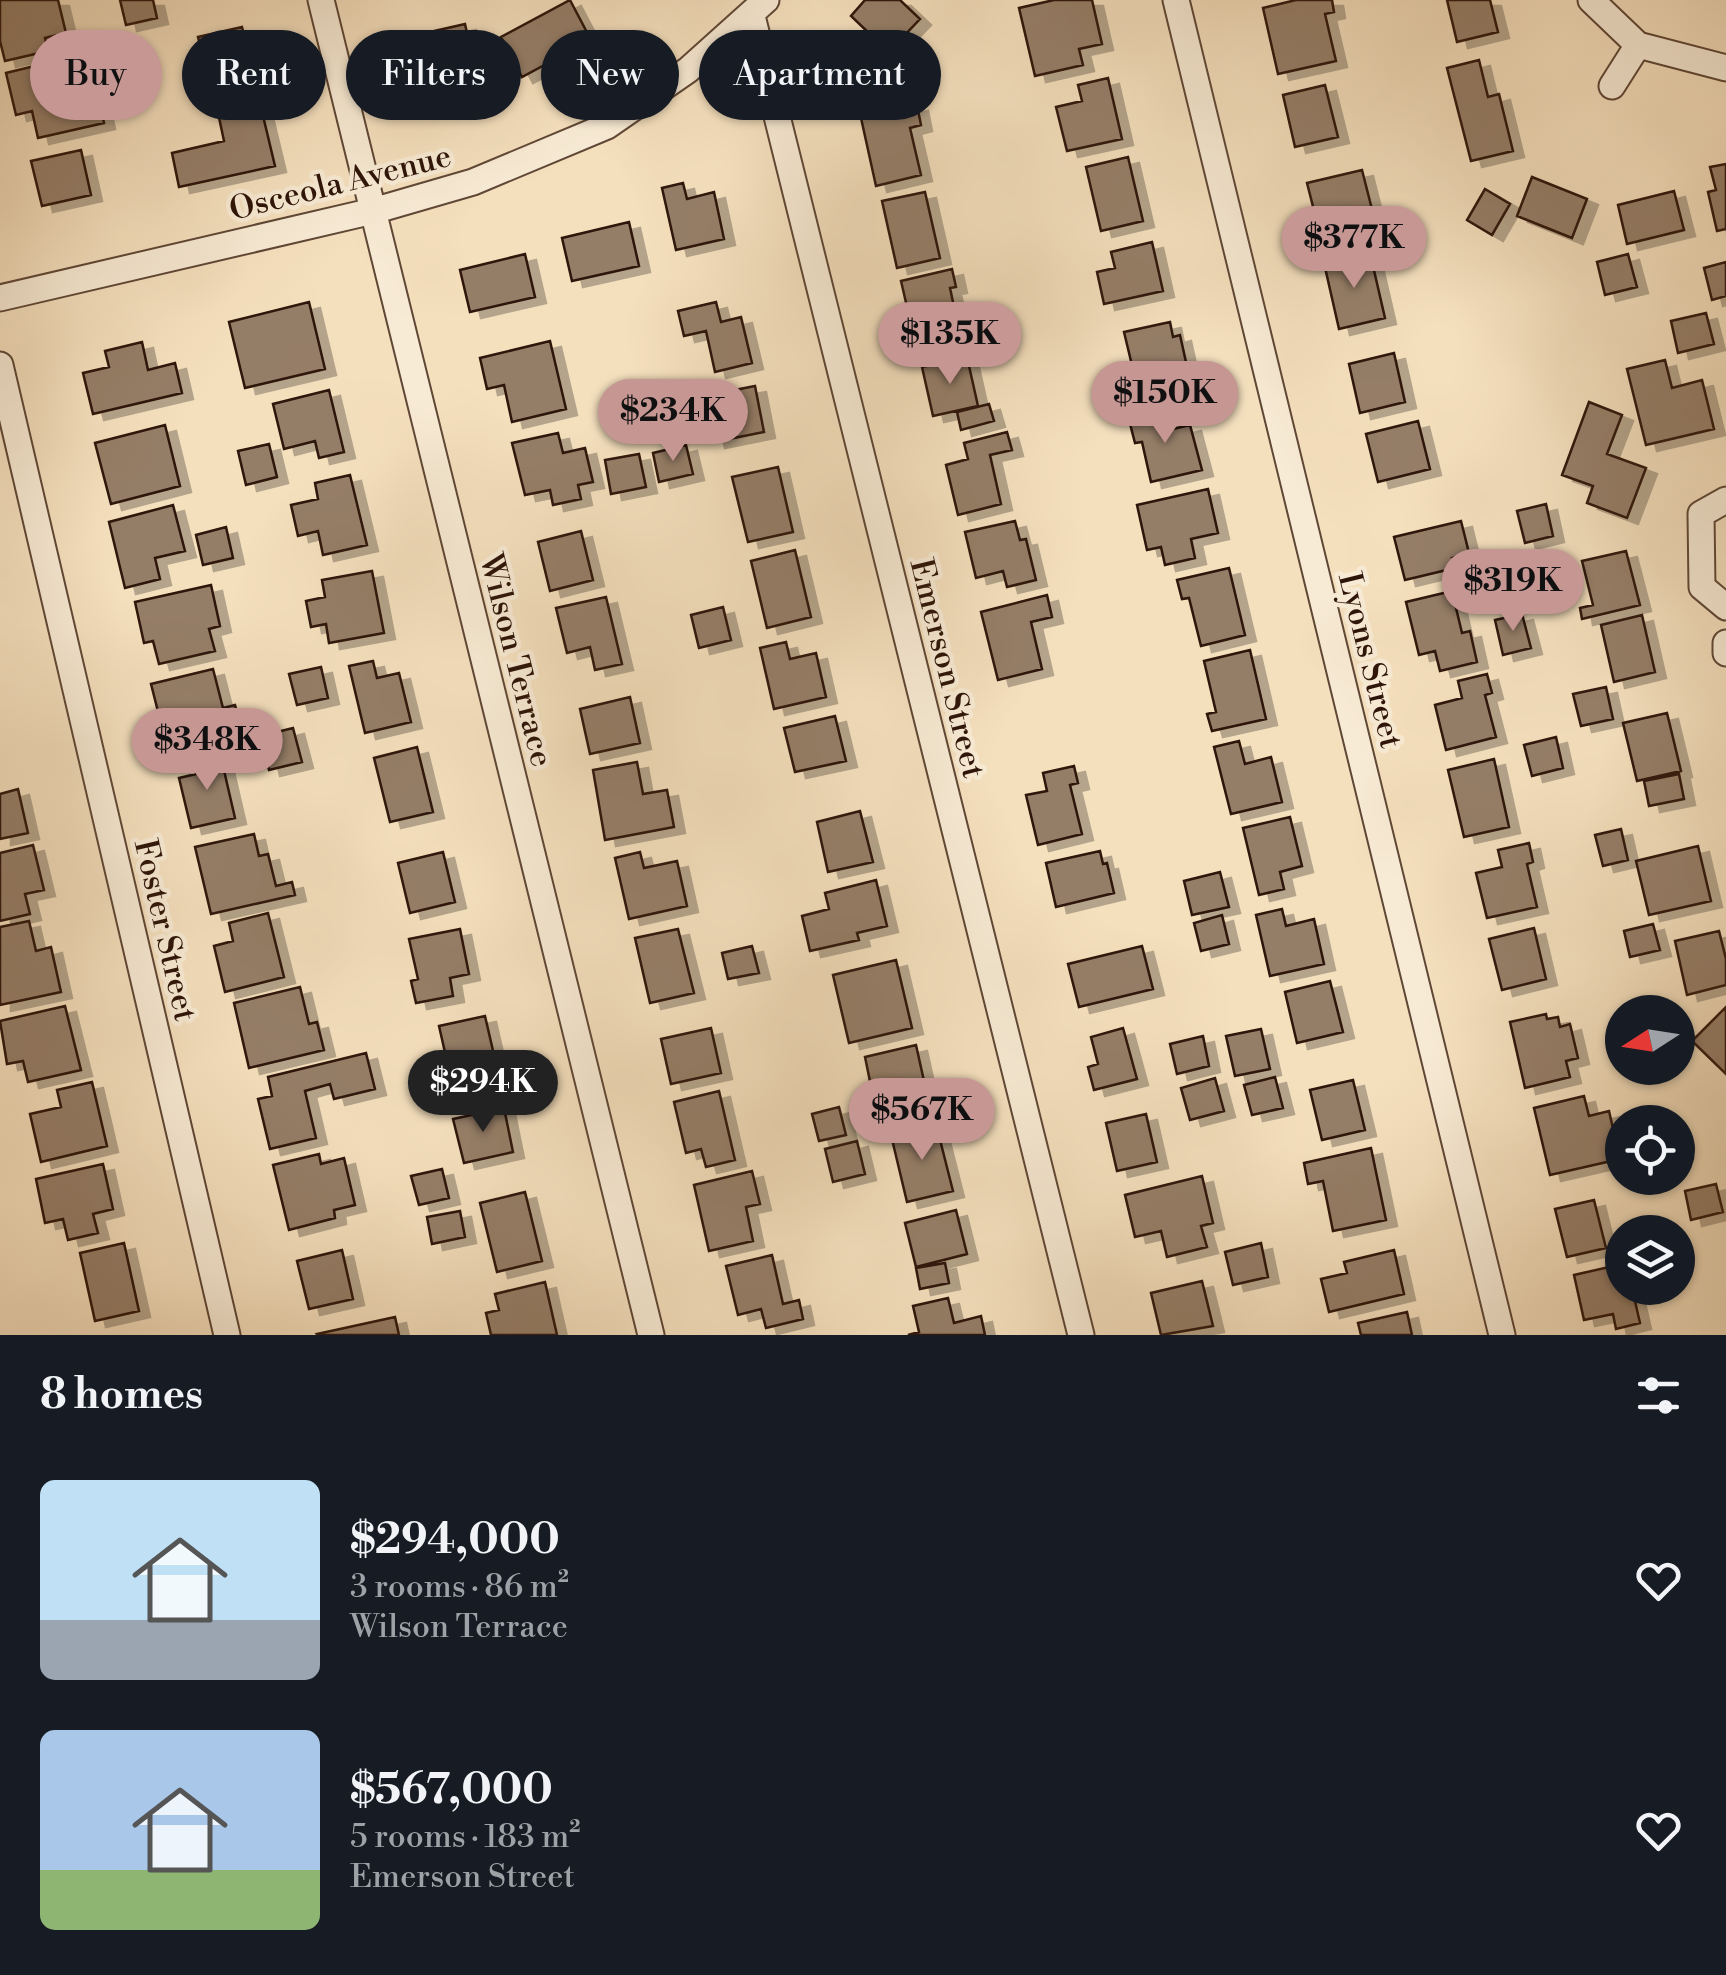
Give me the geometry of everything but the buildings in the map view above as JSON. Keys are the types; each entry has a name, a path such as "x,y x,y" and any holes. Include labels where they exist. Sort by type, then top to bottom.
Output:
{"street":[{"name":"Wilson Terrace","path":"321,0 651,1335"},
{"name":"Lyons Street","path":"1176,0 1502,1335"},
{"path":"1591,0 1638,46 1726,68"},
{"name":"Osceola Avenue","path":"0,298 373,211 472,182 606,126 688,70 759,8"},
{"name":"Emerson Street","path":"759,8 1081,1335"},
{"path":"1612,86 1638,46"},
{"name":"Foster Street","path":"0,365 228,1335"},
{"path":"1726,500 1701,514 1702,587 1726,607"},
{"path":"1726,644 1726,653"}]}
